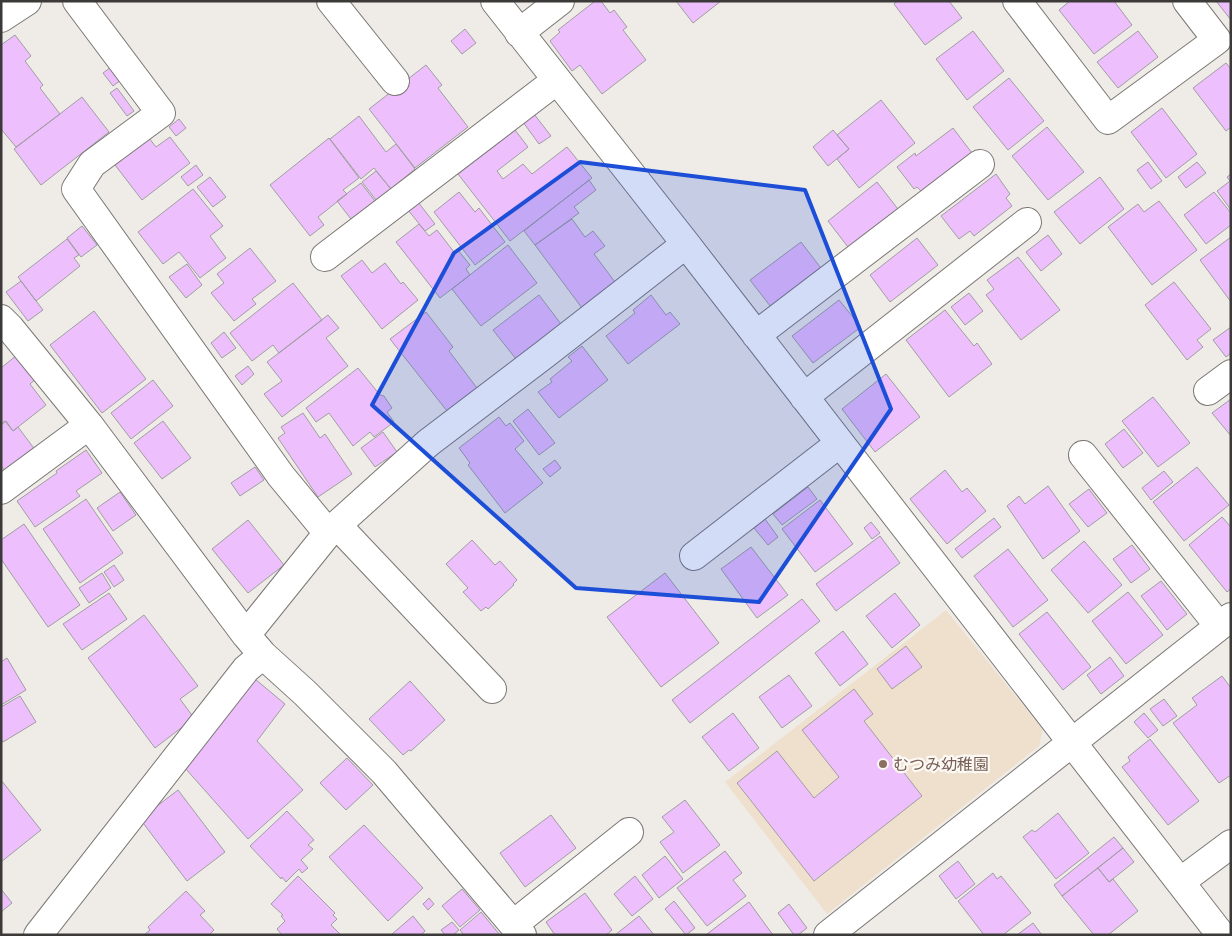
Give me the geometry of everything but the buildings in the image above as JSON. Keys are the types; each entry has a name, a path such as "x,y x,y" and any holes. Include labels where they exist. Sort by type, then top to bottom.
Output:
{"street":[{"path":"1,18 27,1"},
{"path":"77,1 162,113 92,164 76,189 281,476 492,689"},
{"path":"331,1 394,81"},
{"path":"495,1 686,244 1221,935"},
{"path":"519,33 560,1"},
{"path":"1017,1 1108,120 1217,40 1187,1"},
{"path":"325,257 557,80"},
{"path":"756,335 980,164"},
{"path":"804,397 1027,222"},
{"path":"246,635 332,529 428,443 546,354 686,244"},
{"path":"1,318 89,425 246,635 263,655 384,772 518,929 629,832"},
{"path":"1208,392 1231,374"},
{"path":"1,490 89,425"},
{"path":"694,556 840,443"},
{"path":"828,935 1225,622 1083,455"},
{"path":"38,935 246,669 263,655"},
{"path":"1180,882 1231,844"}],"highlighted area":[{"path":"580,162 805,190 891,409 759,602 576,588 372,405 454,253"}],"shaded area":[{"name":"むつみ幼稚園","path":"946,610 1043,730 1039,746 827,914 725,782"}],"place":[{"name":"むつみ幼稚園","path":"883,764"}]}
